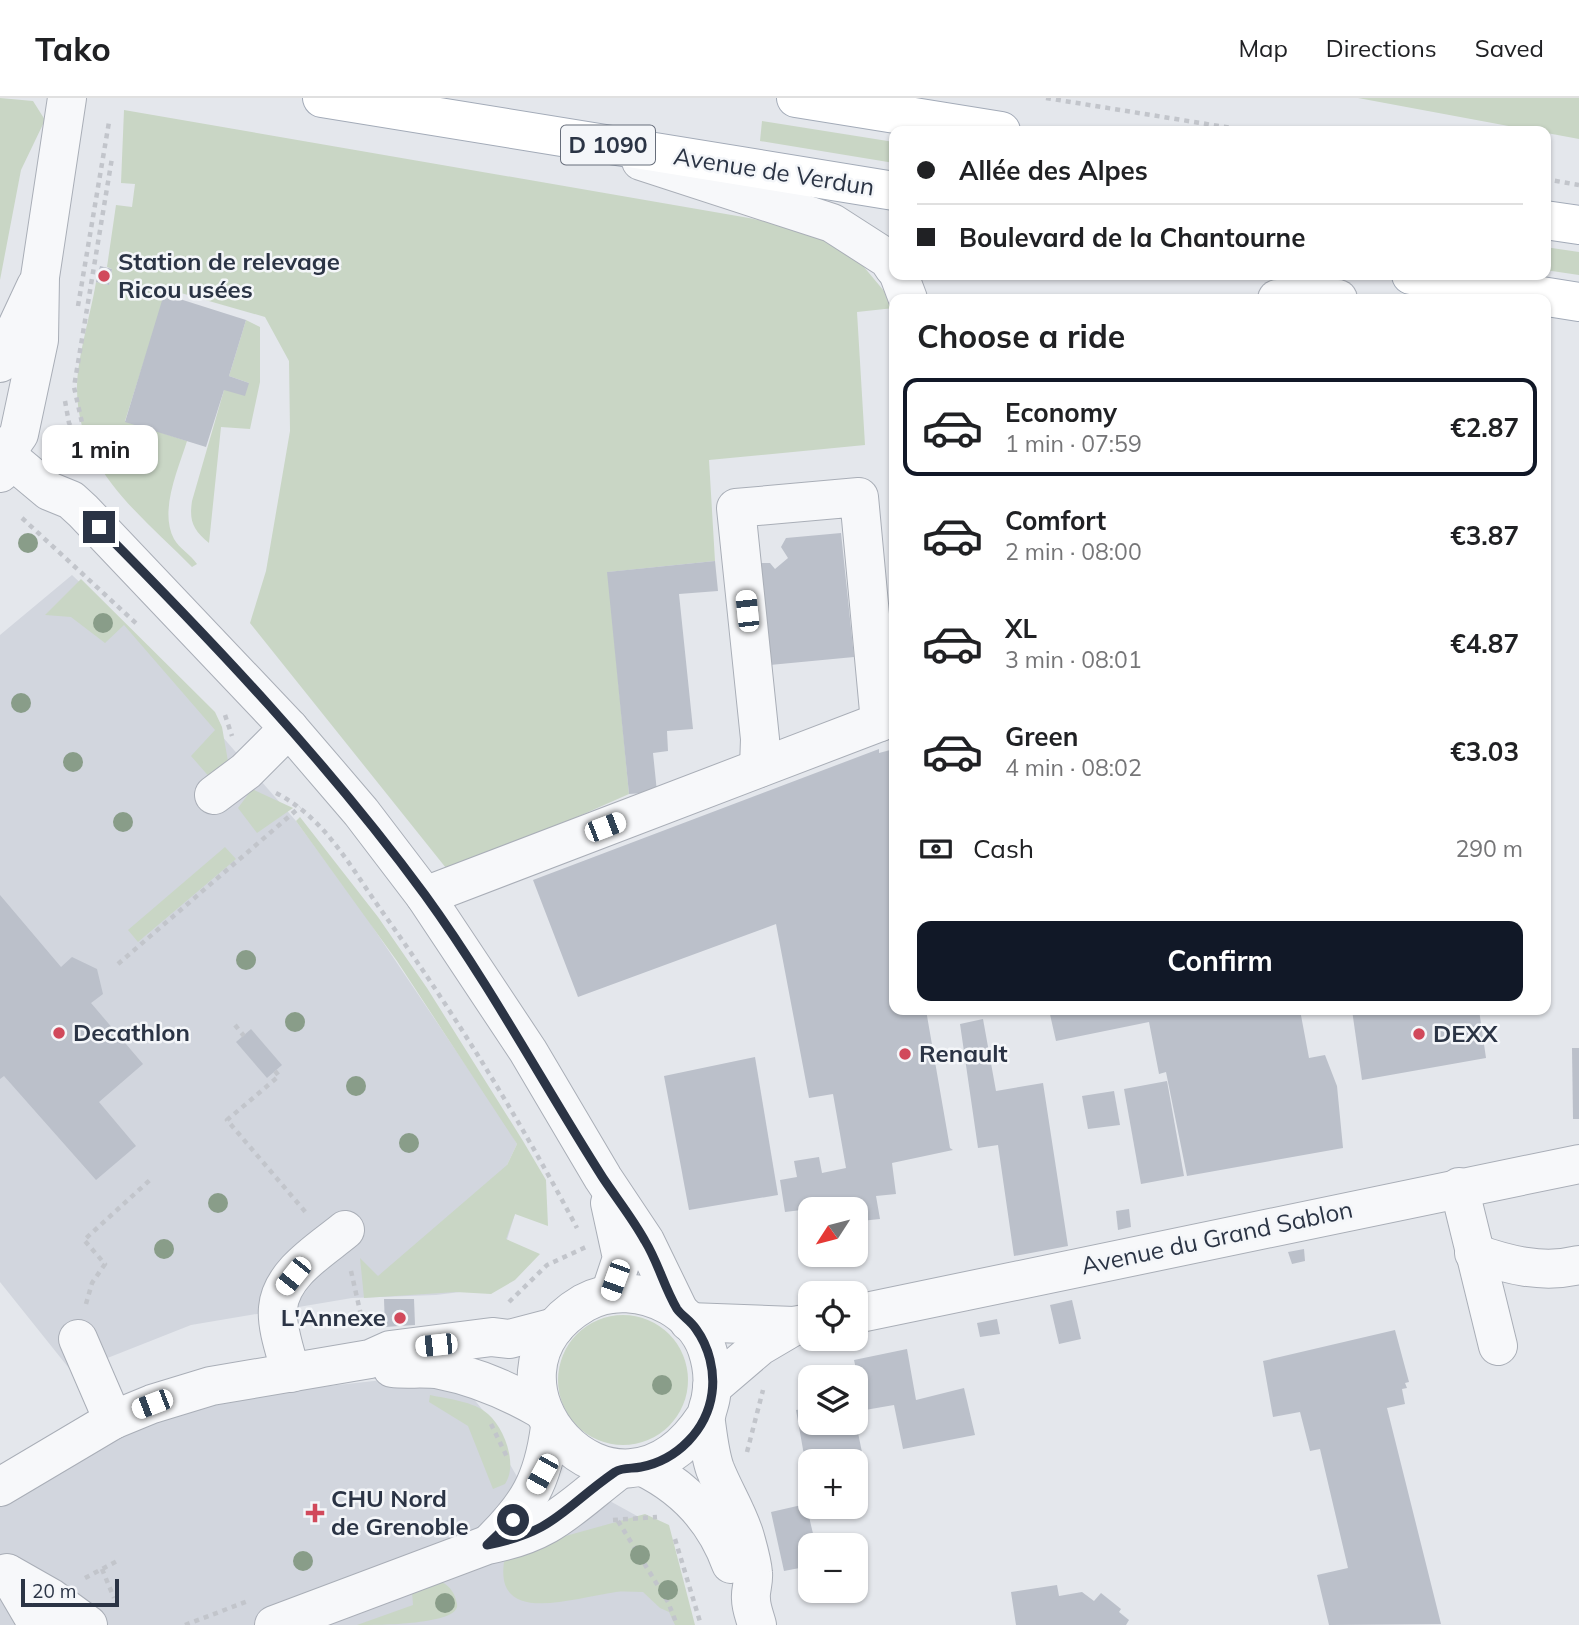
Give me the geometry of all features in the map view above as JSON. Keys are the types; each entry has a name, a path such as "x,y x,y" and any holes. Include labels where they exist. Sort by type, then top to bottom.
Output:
{"main road":[{"name":"Avenue de Verdun","path":"322,98 889,190"},
{"path":"796,98 969,126"},
{"path":"1551,221 1579,225"},
{"path":"1442,280 1529,294"},
{"path":"1551,298 1579,302"}],"street":[{"path":"67,98 40,277 39,340 4,445 64,492 289,728 361,812 425,896 528,1051 603,1178 645,1241 684,1316 706,1347 712,1370 709,1402 715,1468 744,1534 753,1573 754,1612"},
{"path":"569,138 832,223 889,260"},
{"path":"3,348 40,277"},
{"path":"1551,309 1579,310"},
{"path":"425,896 759,768 884,720 859,497 736,508 760,739 759,768"},
{"path":"214,795 246,771 289,728"},
{"name":"Avenue du Grand Sablon","path":"868,1311 1579,1164"},
{"path":"603,1178 622,1258 610,1294"},
{"path":"1459,1187 1498,1346"},
{"path":"291,1373 278,1309 283,1288 302,1265 338,1236"},
{"path":"1474,1253 1507,1265 1546,1269 1579,1265"},
{"path":"487,1545 522,1511 542,1474 546,1418 538,1393 539,1358 555,1327 571,1311 591,1299 610,1294 636,1293 659,1299 684,1316 798,1324"},
{"path":"274,1625 487,1545 520,1539 549,1525 631,1468 669,1457 690,1440 709,1402 760,1346 798,1326"},
{"path":"83,1327 113,1420"},
{"path":"0,1487 113,1420 211,1386 370,1359 390,1350 492,1337 510,1339 555,1327"},
{"path":"370,1359 394,1368 438,1370 502,1387 546,1418 580,1456 603,1466 631,1468 667,1479 713,1523 736,1580 754,1612"},
{"path":"7,1573 37,1625"},
{"path":"7,1573 59,1625"},
{"path":"7,1573 51,1598 88,1625"}],"path":[{"path":"1046,98 1219,126"},
{"path":"105,142 109,122"},
{"path":"29,524 64,492 89,454 74,387 111,158"},
{"path":"1551,180 1579,185"},
{"path":"15,512 150,636"},
{"path":"220,708 226,716 238,760 246,771 256,782 301,806 335,843 431,980 555,1186 577,1229 580,1249"},
{"path":"118,964 301,806"},
{"path":"234,1025 244,1036"},
{"path":"275,1071 279,1076 227,1120 338,1236 348,1261 370,1359"},
{"path":"83,1327 92,1283 105,1264 84,1240 151,1179"},
{"path":"612,1513 668,1602 677,1625"},
{"path":"671,1526 701,1625"}],"shaded area":[{"path":"72,575 124,624 296,821 364,914 506,1125 517,1144 507,1165 515,1214 492,1288 436,1295 352,1298 191,1325 72,1372 0,1282 0,635"},
{"name":"CHU Nord de Grenoble","path":"410,1377 469,1393 493,1423 500,1447 519,1480 545,1498 599,1495 657,1527 680,1625 0,1625 0,1485 32,1463 238,1396"}],"green space":[{"path":"0,98 33,101 45,120 21,170 0,280"},
{"path":"1358,98 1579,98 1579,139 1551,134 1551,126 1509,126"},
{"path":"124,110 749,218 818,233 859,261 889,297 889,309 857,312 865,445 709,460 715,561 608,572 629,794 450,873 250,623 266,571 290,431 289,361 265,317 167,289 125,421 187,441 175,477 168,516 174,539 197,564 192,567 115,488 88,443 80,417 77,388 96,282 109,285 112,269 107,267 116,205 132,207 135,184 121,183"},
{"path":"762,121 889,141 889,162 760,141"},
{"path":"1551,248 1579,252 1579,275 1551,271"},
{"path":"246,320 260,327 260,382 250,429 221,427 209,543 193,525 192,501 224,390 249,383 229,376"},
{"path":"81,579 215,712 222,727 229,767 212,780 191,756 215,730 124,625 105,643 71,617 45,615"},
{"path":"252,789 293,808 257,833 238,808"},
{"path":"300,817 378,917 427,988 546,1180 548,1226 515,1214 506,1239 540,1254 515,1280 491,1294 456,1292 364,1298 360,1258 378,1276 507,1165 517,1144 397,961 296,821"},
{"path":"225,847 236,859 138,942 128,930"},
{"path":"623,1315 648,1320 669,1334 683,1355 688,1380 683,1405 669,1426 648,1440 623,1445 598,1440 577,1426 563,1405 558,1380 563,1355 577,1334 598,1320"},
{"path":"430,1395 475,1406 494,1421 504,1438 510,1457 509,1476 505,1484 493,1489 468,1426 429,1402"},
{"path":"645,1514 669,1525 695,1625 675,1625 669,1612 660,1608 643,1592 616,1592 539,1603 523,1601 511,1594 504,1582 504,1562 533,1545"},
{"path":"442,1582 452,1591 457,1604 455,1611 446,1616 416,1622 357,1625 413,1605 412,1592"}],"building":[{"name":"Station de relevage Ricou usées","path":"100,266 112,269 109,285 96,282"},
{"path":"164,294 246,320 229,376 249,383 245,396 224,390 206,447 125,422"},
{"path":"841,533 854,657 760,666 756,563 770,563 775,569 788,558 781,547 786,538"},
{"path":"715,561 718,591 679,594 693,729 667,731 668,751 653,753 657,792 629,794 607,572"},
{"path":"879,749 879,753 889,750 889,1015 927,1015 950,1148 953,1150 892,1163 896,1194 876,1196 880,1219 868,1220 868,1197 798,1197 798,1210 785,1212 780,1180 797,1177 794,1161 819,1157 822,1173 846,1168 833,1094 809,1098 776,924 578,997 533,880"},
{"name":"Decathlon","path":"0,895 61,967 72,957 97,969 103,994 91,1003 143,1064 99,1102 136,1146 96,1180 4,1076 0,1079"},
{"path":"1050,1015 1301,1015 1309,1058 1325,1055 1337,1086 1343,1148 1187,1176 1166,1072 1159,1074 1149,1022 1056,1041"},
{"name":"DEXX","path":"1353,1015 1480,1015 1486,1058 1362,1080"},
{"path":"983,1019 996,1091 1043,1083 1068,1246 1014,1256 998,1145 978,1148 960,1024"},
{"path":"251,1029 282,1065 267,1078 236,1042"},
{"path":"1572,1048 1579,1048 1579,1119 1573,1119"},
{"path":"755,1057 778,1195 689,1210 664,1076"},
{"path":"1167,1081 1184,1176 1141,1184 1124,1089"},
{"path":"1114,1091 1120,1125 1088,1129 1082,1096"},
{"path":"1129,1209 1131,1227 1118,1230 1116,1211"},
{"path":"1304,1249 1305,1261 1292,1264 1288,1252"},
{"name":"L'Annexe","path":"384,1299 414,1299 415,1325 385,1327"},
{"path":"1072,1300 1081,1339 1059,1344 1050,1305"},
{"path":"997,1319 1000,1334 980,1337 977,1323"},
{"path":"1395,1330 1409,1382 1405,1383 1407,1388 1402,1389 1405,1404 1387,1408 1441,1624 1329,1625 1317,1575 1348,1568 1320,1449 1310,1451 1300,1412 1273,1417 1263,1361"},
{"path":"907,1349 916,1400 964,1388 975,1435 903,1449 894,1405 868,1409 868,1365 855,1365 854,1360"},
{"path":"800,1435 858,1435 861,1449 803,1449"},
{"path":"798,1506 798,1519 810,1519 813,1533 798,1533 798,1568 784,1571 771,1512"},
{"path":"1057,1585 1059,1596 1082,1592 1094,1601 1101,1593 1121,1609 1119,1612 1129,1620 1126,1625 1016,1625 1011,1592"}],"place":[{"name":"Station de relevage Ricou usées","path":"104,276"},
{"name":"Decathlon","path":"59,1033"},
{"name":"DEXX","path":"1419,1034"},
{"name":"Renault","path":"905,1054"},
{"name":"L'Annexe","path":"400,1318"},
{"name":"CHU Nord de Grenoble","path":"315,1513"}],"route":[{"path":"99,527 289,728 361,812 425,896 528,1051 603,1178 645,1241 678,1311 695,1327 706,1347 712,1370 712,1395 705,1417 690,1440 669,1457 643,1467 620,1469 549,1525 520,1539 487,1545 513,1520"}]}
